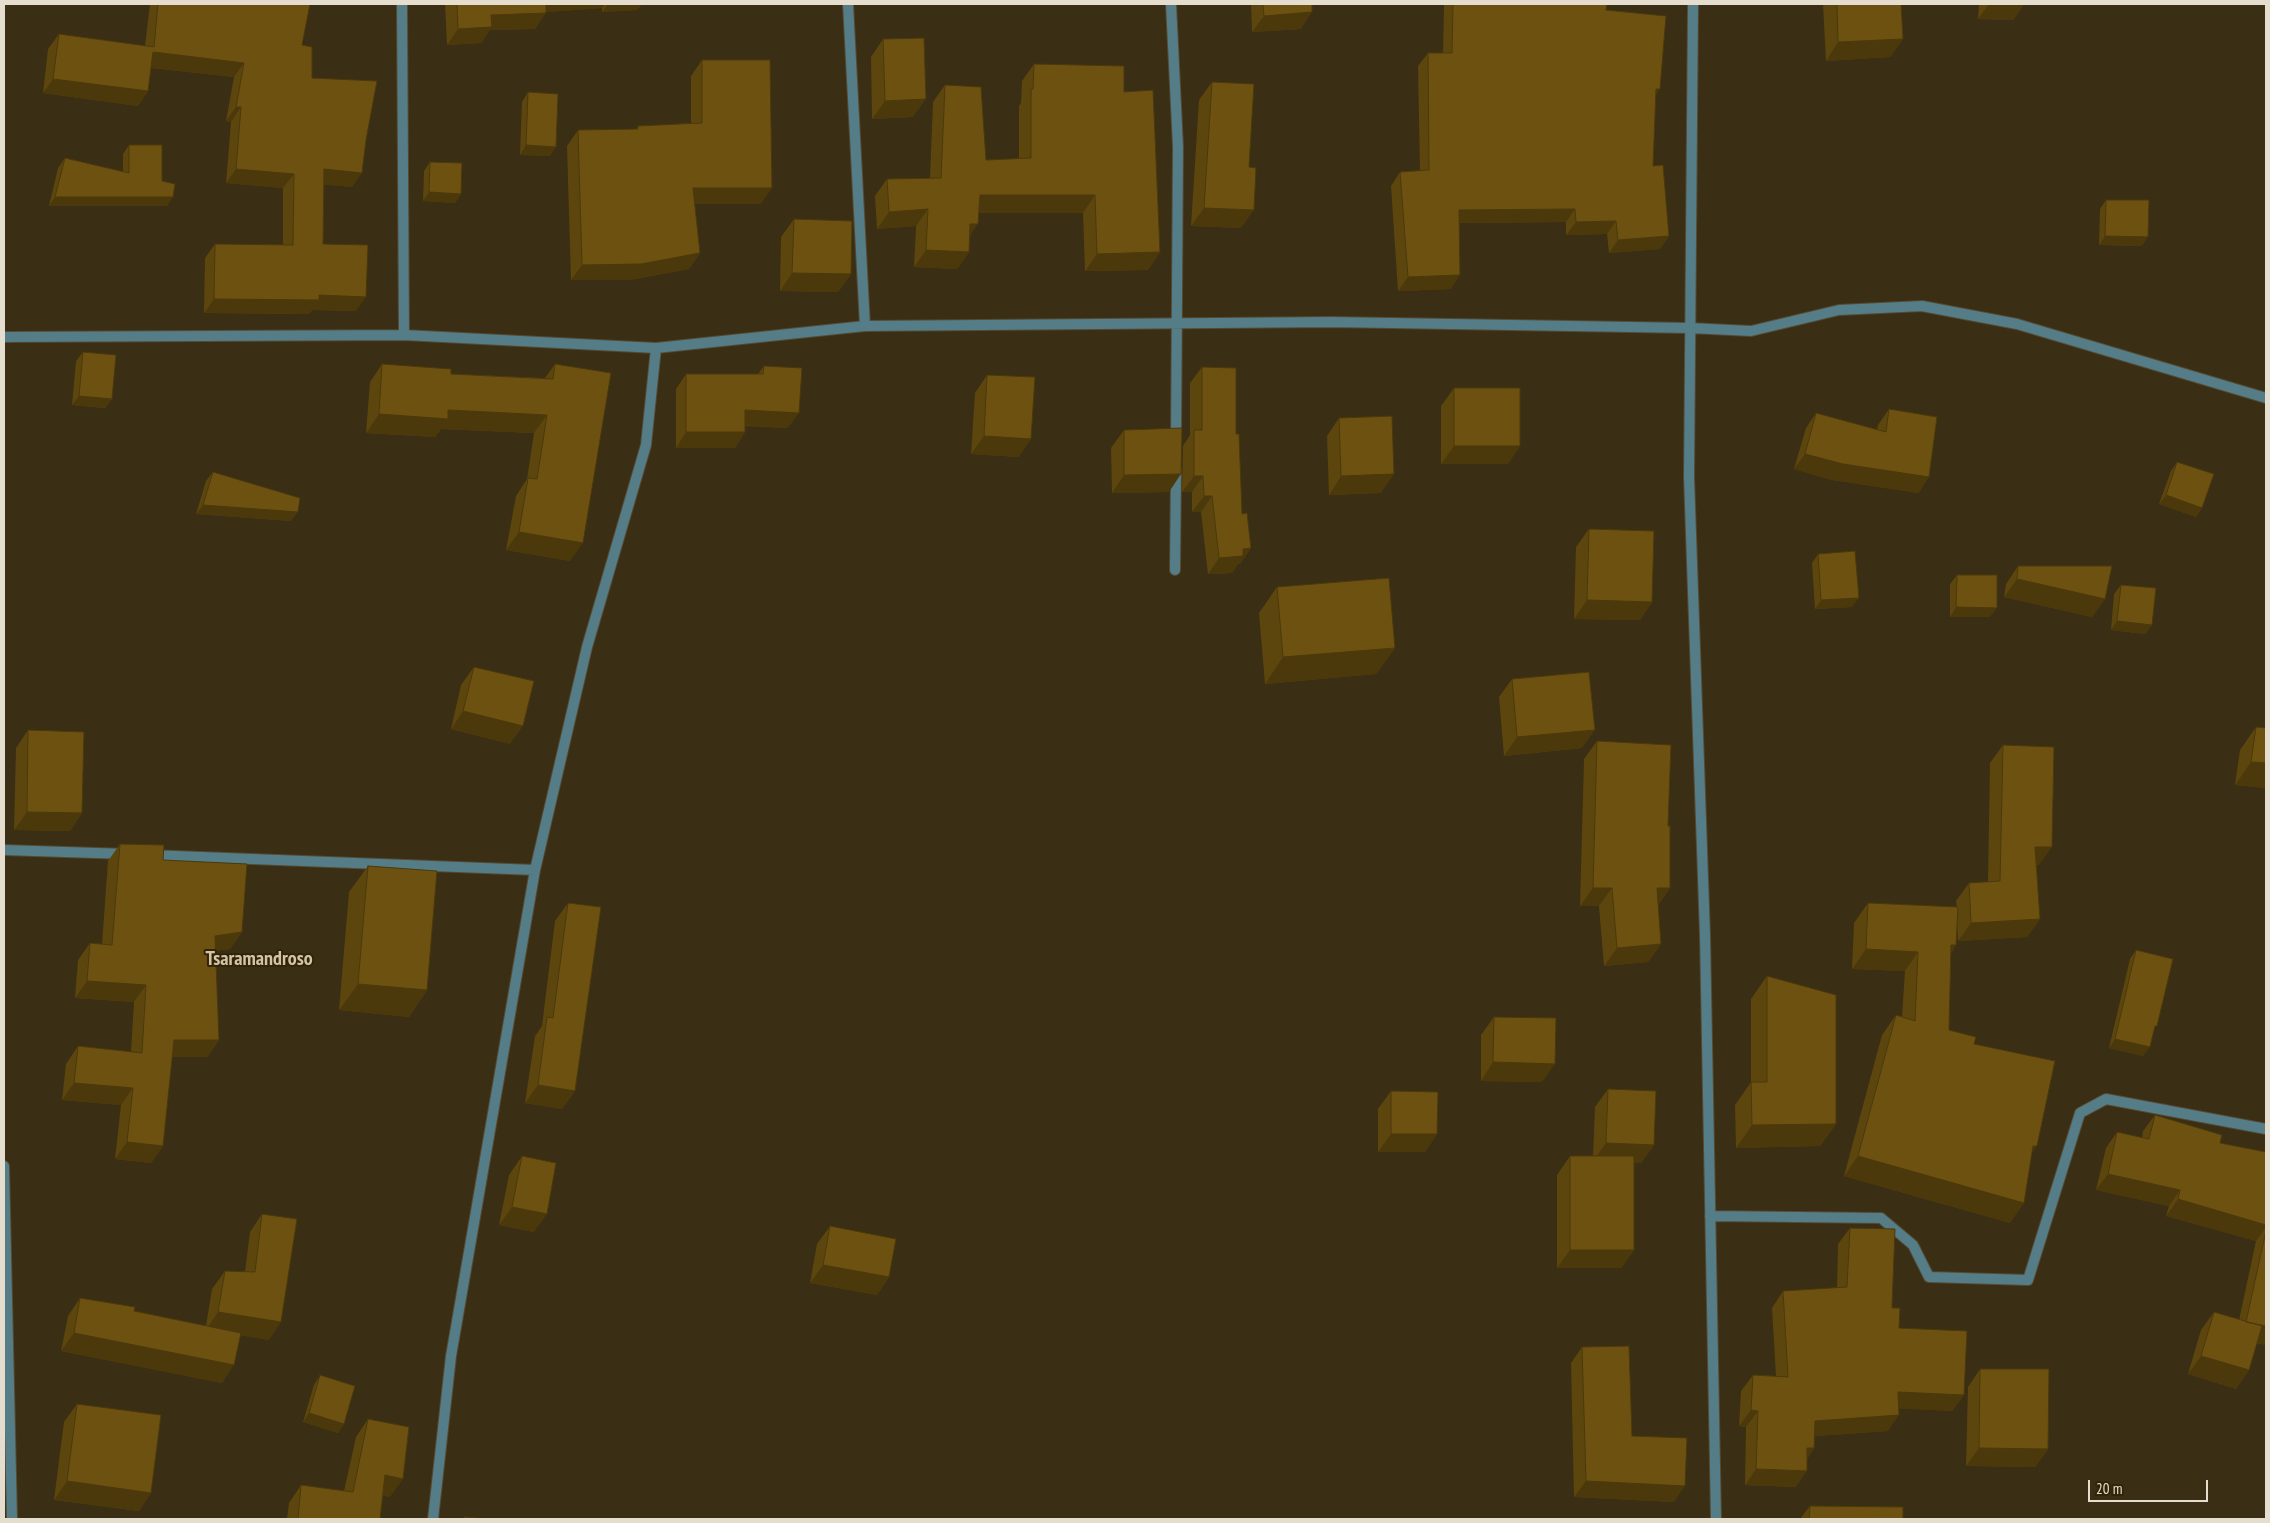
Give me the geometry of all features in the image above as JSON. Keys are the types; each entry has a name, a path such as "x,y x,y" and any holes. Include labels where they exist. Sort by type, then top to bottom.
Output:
{"street":[{"path":"402,4 404,335"},
{"path":"848,4 865,326"},
{"path":"1171,4 1178,147 1175,570"},
{"path":"1693,4 1689,477 1705,935 1716,1519"},
{"path":"4,337 404,335 656,348 865,326 1331,322 1690,328 1751,331 1839,310 1922,306 2017,324 2266,398"},
{"path":"433,1519 450,1356 536,870 587,647 646,445 656,348"},
{"path":"4,850 536,870"},
{"path":"1710,1216 1881,1218 1913,1245 1929,1277 2028,1280 2080,1113 2106,1100 2266,1130"},
{"path":"4,1166 12,1519"}],"building":[{"path":"158,4 310,4 302,45 312,47 312,78 377,81 362,173 324,169 323,244 368,245 366,297 319,295 319,300 214,299 215,244 293,245 294,174 236,169 241,107 236,107 244,63 153,52 148,91 53,79 59,34 154,47"},
{"path":"457,4 546,4 546,13 491,15 492,27 458,29"},
{"path":"1263,4 1312,4 1312,12 1264,16"},
{"path":"1453,4 1607,4 1606,10 1666,16 1660,89 1656,89 1653,166 1663,165 1669,236 1618,240 1616,221 1576,222 1575,209 1459,210 1460,275 1408,277 1400,172 1429,170 1428,53 1452,53"},
{"path":"1837,4 1901,4 1903,39 1838,42"},
{"path":"924,38 926,99 885,101 883,39"},
{"path":"702,60 770,60 772,188 693,188 700,253 641,264 582,265 578,130 638,129 638,126 702,123"},
{"path":"1034,64 1124,66 1124,92 1153,90 1160,252 1097,254 1095,195 980,195 978,224 970,224 969,252 926,250 928,209 889,212 887,179 941,178 945,85 981,87 986,160 1031,158 1031,89 1033,89"},
{"path":"1212,82 1254,84 1249,167 1256,168 1254,210 1204,208"},
{"path":"528,92 558,94 556,147 526,145"},
{"path":"129,145 162,145 162,181 175,184 173,197 55,197 65,158 129,173"},
{"path":"430,162 462,163 461,194 429,192"},
{"path":"2106,200 2149,200 2148,237 2105,236"},
{"path":"794,219 852,221 851,274 792,273"},
{"path":"83,352 116,355 112,399 79,396"},
{"path":"382,364 451,369 451,374 553,379 555,364 611,373 583,543 519,532 528,478 537,479 547,415 448,410 448,419 379,414"},
{"path":"764,366 802,368 799,413 745,410 745,432 686,432 686,374 763,374"},
{"path":"1202,367 1236,368 1236,434 1239,434 1242,514 1247,513 1251,548 1243,549 1243,556 1219,558 1212,496 1204,496 1203,476 1194,476 1194,430 1202,430"},
{"path":"987,375 1035,377 1031,439 984,436"},
{"path":"1454,388 1520,388 1520,446 1454,446"},
{"path":"1889,409 1937,417 1929,477 1843,464 1805,454 1816,413 1886,432"},
{"path":"1392,416 1394,474 1341,476 1339,418"},
{"path":"1182,428 1181,474 1124,475 1124,430"},
{"path":"2177,462 2214,474 2202,508 2166,495"},
{"path":"213,472 300,498 298,512 203,505"},
{"path":"1589,529 1654,531 1652,602 1587,600"},
{"path":"1855,551 1859,598 1821,600 1818,554"},
{"path":"2018,566 2112,566 2105,599 2017,579"},
{"path":"1957,575 1997,575 1997,608 1956,607"},
{"path":"1389,578 1395,648 1283,657 1277,587"},
{"path":"2121,585 2156,588 2152,625 2117,621"},
{"path":"474,667 534,681 523,726 463,711"},
{"path":"1589,672 1595,730 1517,737 1512,679"},
{"path":"2256,727 2266,728 2266,763 2251,762"},
{"path":"28,730 84,732 82,813 27,812"},
{"path":"1597,741 1671,745 1668,826 1670,826 1670,888 1657,888 1661,944 1617,948 1612,888 1593,888"},
{"path":"2003,745 2054,747 2052,847 2035,847 2040,919 1971,923 1969,883 2000,881"},
{"path":"120,844 164,845 163,860 247,864 242,932 215,936 219,1040 174,1040 163,1146 127,1142 133,1088 74,1083 78,1046 142,1053 146,985 87,981 90,943 112,945"},
{"path":"368,866 437,871 427,990 358,984"},
{"path":"568,903 601,907 575,1091 538,1085 547,1017 553,1018"},
{"path":"1868,903 1958,907 1956,945 1951,945 1949,1030 1976,1037 1974,1044 2055,1061 2037,1146 2033,1146 2024,1203 1858,1156 1896,1015 1915,1021 1918,952 1866,949"},
{"path":"2136,950 2173,959 2150,1047 2115,1039"},
{"path":"1767,976 1836,995 1836,1124 1752,1125 1751,1082 1767,1082"},
{"path":"1494,1017 1556,1018 1555,1064 1493,1062"},
{"path":"1608,1089 1656,1091 1654,1145 1606,1143"},
{"path":"1391,1091 1438,1092 1437,1134 1391,1134"},
{"path":"2155,1115 2222,1135 2220,1143 2266,1152 2266,1225 2178,1199 2180,1190 2108,1174 2117,1132 2149,1139"},
{"path":"522,1156 556,1163 547,1214 512,1207"},
{"path":"1570,1156 1634,1156 1634,1250 1570,1250"},
{"path":"262,1214 297,1219 281,1322 218,1312 225,1271 255,1272"},
{"path":"830,1226 896,1239 889,1277 823,1265"},
{"path":"1850,1228 1895,1229 1892,1308 1900,1308 1899,1328 1967,1331 1964,1395 1898,1392 1899,1415 1815,1421 1814,1448 1807,1448 1807,1471 1756,1469 1758,1411 1751,1410 1753,1375 1788,1377 1783,1291 1847,1287"},
{"path":"2266,1231 2266,1326 2246,1322"},
{"path":"80,1298 135,1307 134,1311 241,1333 234,1365 74,1333"},
{"path":"2214,1312 2262,1326 2249,1370 2201,1356"},
{"path":"1629,1346 1632,1436 1687,1438 1685,1486 1586,1481 1582,1347"},
{"path":"1980,1369 2049,1369 2048,1449 1979,1448"},
{"path":"320,1375 355,1386 344,1424 309,1413"},
{"path":"77,1404 161,1415 151,1493 67,1481"},
{"path":"368,1419 409,1427 403,1479 385,1475 380,1519 298,1519 301,1485 353,1492"},
{"path":"1810,1506 1903,1507 1903,1519 1809,1519"},
{"path":"465,1517 487,1519 464,1519"}],"district":[{"name":"Tsaramandroso","path":"259,959"}]}
